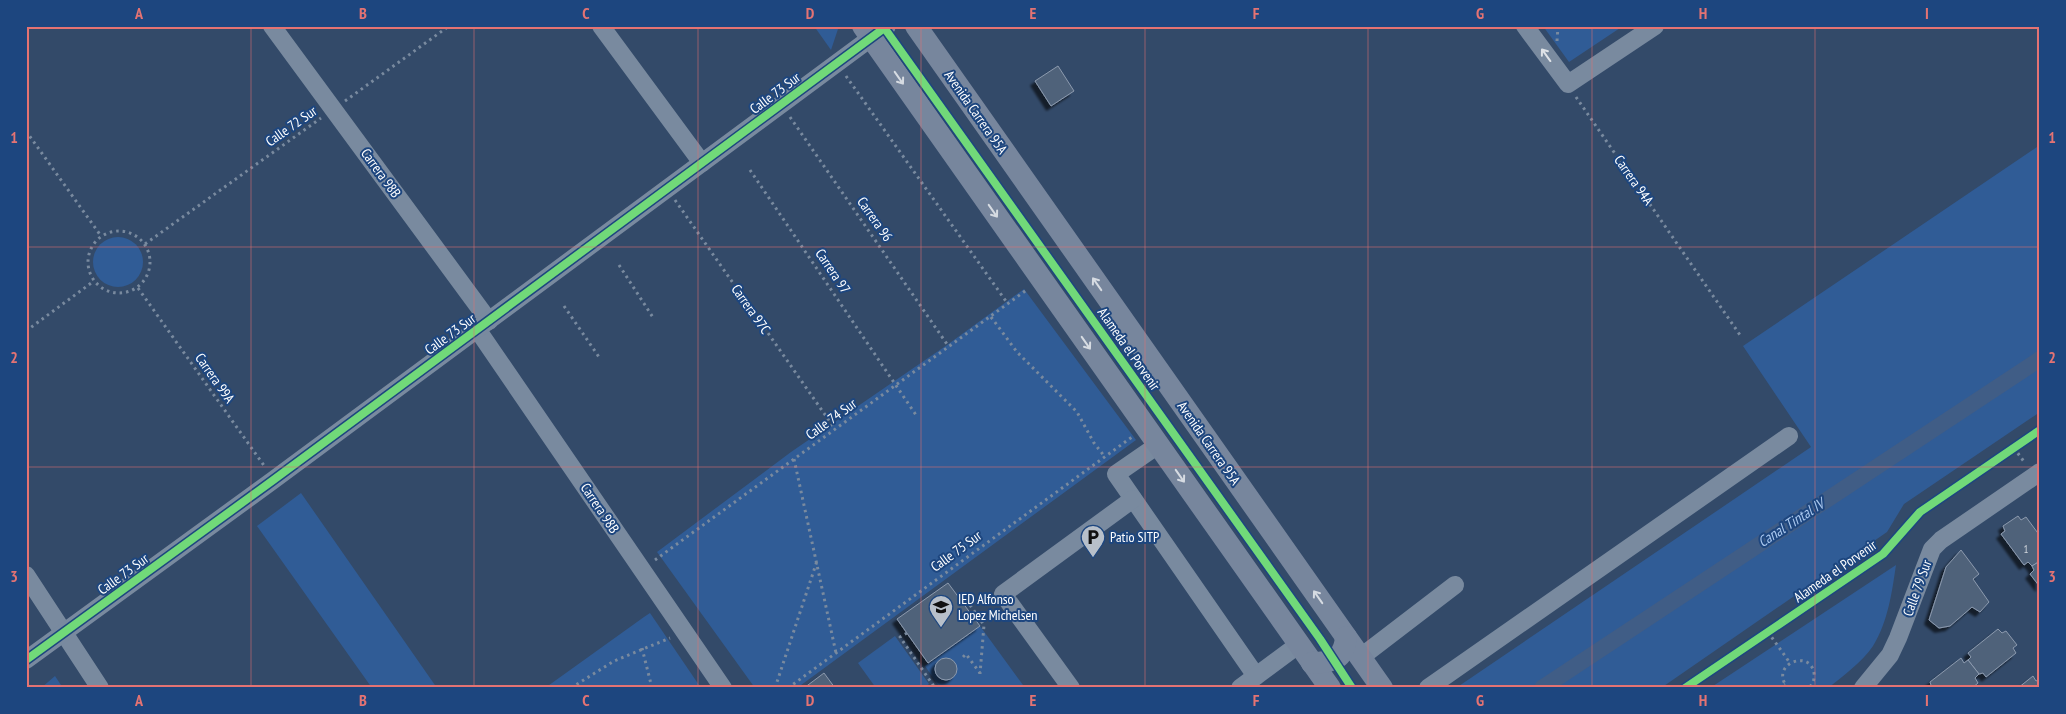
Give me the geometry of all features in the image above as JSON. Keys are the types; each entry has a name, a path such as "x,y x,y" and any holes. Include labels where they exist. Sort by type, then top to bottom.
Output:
{"main road":[{"name":"Avenida Carrera 95A","path":"916,26 1382,688"},
{"path":"874,30 1158,445 1330,688"},
{"path":"1312,663 1329,662 1338,657 1344,647 1346,637"}],"street":[{"name":"Carrera 98B","path":"272,26 333,109 483,325 642,570 723,688"},
{"path":"601,26 702,163"},
{"path":"1525,26 1568,84 1655,26"},
{"name":"Calle 73 Sur","path":"26,660 272,481 837,63 874,30"},
{"path":"1428,688 1789,436"},
{"path":"1158,445 1116,474 1256,676"},
{"name":"Calle 79 Sur","path":"1863,688 1890,654 1898,638 1932,549 1941,540 2038,478"},
{"path":"1071,688 1003,594 1133,499"},
{"path":"26,575 100,688"},
{"path":"1361,658 1455,585"},
{"path":"1240,688 1298,645"}],"path":[{"path":"837,63 1008,304"},
{"path":"26,131 101,236"},
{"path":"120,230 129,232 145,244 151,262 149,272 138,288 119,294 110,293 94,281 89,272 89,252 101,236 120,230"},
{"path":"619,265 654,318"},
{"path":"26,331 94,281"},
{"path":"564,306 599,357"},
{"path":"990,316 1017,352 1077,412 1104,457"},
{"path":"2006,453 2021,443"},
{"path":"794,459 836,653"},
{"path":"776,688 817,560"},
{"path":"962,601 965,598 984,625 980,674 966,654 963,657"},
{"path":"1760,637 1776,626"},
{"path":"571,688 614,661 685,632"},
{"path":"1768,632 1790,663"},
{"path":"907,633 900,637 936,688"},
{"path":"642,648 652,688"},
{"path":"1788,688 1783,674 1790,663 1802,660 1811,665 1814,675 1814,680 1809,688"},
{"path":"1780,688 1785,684"}],"shaded area":[{"path":"814,26 839,26 831,50"},
{"path":"1543,26 1623,26 1569,62"},
{"path":"2040,145 2040,412 1904,504 1887,532 1661,688 1456,688 1811,447 1743,346"},
{"path":"118,237 136,244 143,262 136,280 118,287 100,280 93,262 100,244"},
{"path":"1024,289 1136,440 797,688 755,688 657,552 791,452 947,345"},
{"path":"301,493 437,688 372,688 257,526"},
{"path":"1896,565 1889,607 1878,637 1863,658 1828,688 1710,688"},
{"path":"650,613 701,688 545,688 644,617"},
{"path":"980,626 1023,685 1018,688 940,688 925,666","holes":["948,658 954,662 957,672 952,679 945,681 938,678 935,668 941,659"]},
{"path":"895,636 929,684 924,688 876,688 858,663"},
{"path":"55,676 63,688 41,688"}],"building":[{"path":"1058,66 1074,91 1051,106 1035,81"},
{"path":"2018,516 2021,520 2026,517 2040,536 2040,561 2032,566 2028,562 2024,565 2001,534 2005,531 2003,526"},
{"path":"1961,550 1979,574 1973,579 1989,602 1980,612 1972,607 1950,626 1939,628 1929,620 1946,567"},
{"path":"2040,561 2040,587 2030,574 2034,570 2032,566"},
{"path":"948,583 980,626 928,663 897,619"},
{"path":"1998,629 2002,633 2006,631 2017,645 2013,648 2016,653 1986,677 1983,673 1979,674 1968,660 1971,657 1968,653"},
{"path":"946,658 954,661 957,669 954,677 946,680 938,677 935,669 938,661"},
{"path":"1961,658 1964,663 1968,660 1979,674 1975,678 1978,683 1972,688 1932,688 1930,682"},
{"path":"824,673 835,688 804,688"},
{"path":"2033,676 2036,681 2040,679 2040,688 2018,688"}],"waterway":[{"name":"Canal Tintal IV","path":"1542,688 2040,359"}],"cycle path":[{"name":"Alameda el Porvenir","path":"883,26 1320,639 1352,688"},
{"path":"26,660 272,481 887,26"},
{"name":"Alameda el Porvenir","path":"1685,688 1883,554 1920,512 2040,430"}],"place":[{"name":"Patio SITP","path":"1093,558"},
{"name":"IED Alfonso Lopez Michelsen","path":"941,628"}]}
